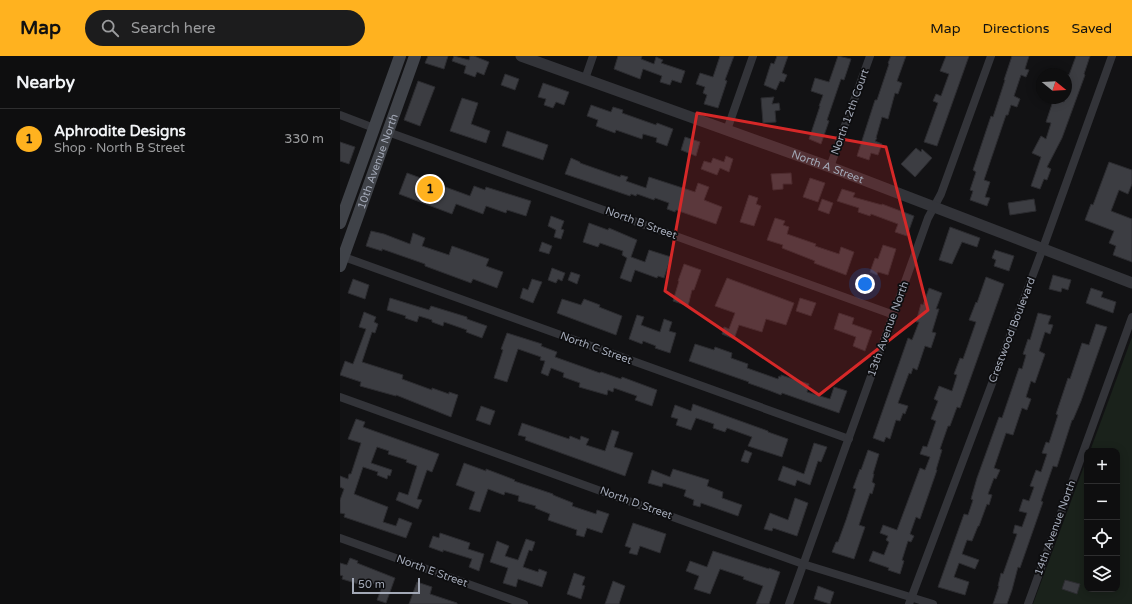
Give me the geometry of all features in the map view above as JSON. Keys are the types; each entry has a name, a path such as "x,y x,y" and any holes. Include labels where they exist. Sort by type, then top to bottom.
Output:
{"main road":[{"name":"10th Avenue North","path":"340,223 400,56"},
{"name":"10th Avenue North","path":"342,262 415,56"}],"street":[{"name":"North A Street","path":"521,56 830,167 1132,283"},
{"path":"585,79 593,56"},
{"path":"727,130 754,56"},
{"name":"North 12th Court","path":"830,167 870,56"},
{"name":"13th Avenue North","path":"789,604 933,206 941,194 991,56"},
{"name":"Crestwood Boulevard","path":"910,601 1043,248 1112,56"},
{"path":"340,115 374,128"},
{"name":"North B Street","path":"388,132 894,315"},
{"name":"North C Street","path":"342,262 849,439"},
{"name":"14th Avenue North","path":"1028,604 1132,317"},
{"name":"North D Street","path":"340,397 803,564 910,601 933,604"},
{"name":"North E Street","path":"340,538 524,604"}],"highlighted area":[{"path":"697,113 886,147 928,310 819,395 665,291"}],"shaded area":[{"path":"1132,337 1132,604 1033,604 1084,466 1084,592 1120,592 1120,448 1091,448"}],"building":[{"path":"428,56 448,56 444,69 425,63"},
{"path":"454,56 469,60 470,56 474,56 489,62 484,75 477,72 475,77 464,73 466,66 452,61"},
{"path":"618,56 642,56 641,59 654,64 656,57 663,60 661,63 685,71 681,83 672,80 670,85 660,82 662,76 643,69 640,79 614,69"},
{"path":"720,56 734,56 725,80 727,81 718,108 704,104 707,95 703,93 705,87 696,84 700,73 713,77"},
{"path":"777,56 788,56 782,73 787,75 784,82 780,81 776,90 764,85 771,63 774,64"},
{"path":"838,56 851,59 844,80 841,79 827,120 829,121 821,144 809,139 823,95 811,91 815,78 829,82"},
{"path":"891,56 906,56 897,81 902,83 898,94 895,93 888,119 882,117 875,141 882,144 878,155 871,153 869,160 857,156"},
{"path":"946,56 969,56 937,146 924,142 938,103 933,101 936,94 941,96 949,74 940,71"},
{"path":"1012,56 1029,56 1025,69 1029,70 1026,77 1021,75 1014,96 1020,99 1017,107 1011,105 1008,115 1006,115 984,180 990,182 985,197 990,198 987,206 970,200 973,191 970,190 976,172 973,170 991,116 993,117"},
{"path":"1076,56 1090,56 1084,74 1085,75 1062,138 1047,167 1051,169 1047,180 1044,179 1040,189 1031,186 1041,157 1032,153 1041,136 1046,139 1051,123 1046,122 1052,104 1072,104 1072,68"},
{"path":"505,74 519,79 515,90 501,85"},
{"path":"418,81 435,87 420,126 404,120"},
{"path":"543,83 569,92 564,105 556,102 553,108 544,105 546,99 538,97"},
{"path":"774,97 772,104 779,103 780,110 775,111 776,122 763,123 761,98"},
{"path":"462,98 478,103 471,124 490,131 486,143 450,131"},
{"path":"591,105 611,112 613,107 623,110 622,113 656,125 657,123 673,129 667,146 656,142 657,138 643,134 642,139 616,130 615,133 596,126 598,120 587,116"},
{"path":"507,131 548,145 543,160 502,146"},
{"path":"685,137 700,142 696,156 681,150"},
{"path":"340,142 355,147 349,164 340,161"},
{"path":"916,148 921,152 922,149 932,158 915,177 901,164"},
{"path":"726,156 733,159 729,172 720,168 717,175 701,169 704,161 711,163 713,158 724,162"},
{"path":"571,158 580,163 620,177 621,175 628,177 626,181 646,188 649,177 695,192 698,183 709,187 704,200 722,207 716,224 676,210 675,212 667,209 669,203 655,198 654,200 637,194 636,196 631,194 630,196 565,174"},
{"path":"1109,162 1132,170 1132,184 1128,194 1119,190 1111,211 1132,219 1132,262 1113,255 1116,246 1109,243 1114,231 1085,220 1091,204 1093,205"},
{"path":"407,173 470,196 474,186 485,190 486,187 531,201 526,216 507,210 506,213 486,206 483,214 456,204 452,214 399,194"},
{"path":"791,173 792,184 783,184 783,189 773,190 771,174"},
{"path":"810,178 825,183 818,202 803,197"},
{"path":"842,189 855,193 853,197 882,204 914,216 907,236 895,232 898,224 871,214 870,216 858,212 859,208 837,201"},
{"path":"749,195 758,198 756,204 761,206 754,226 740,222"},
{"path":"822,199 833,203 829,214 818,210"},
{"path":"1034,199 1036,211 1010,215 1008,203"},
{"path":"551,216 564,221 561,229 564,230 561,239 554,237 556,230 548,226"},
{"path":"775,218 785,221 783,225 789,227 787,234 839,254 841,247 854,252 846,275 814,263 815,261 782,248 783,245 767,240"},
{"path":"589,223 608,230 609,228 637,240 631,257 645,262 649,250 671,257 664,278 658,276 657,278 635,270 631,282 620,278 627,258 622,255 623,251 600,243 598,247 583,242"},
{"path":"950,227 980,238 977,247 962,242 952,264 939,260"},
{"path":"371,231 384,234 410,244 413,233 425,238 422,246 449,255 452,246 489,259 486,266 503,272 497,288 473,279 471,283 425,266 425,264 382,249 382,251 366,246"},
{"path":"542,242 552,246 549,254 539,251"},
{"path":"883,245 896,249 888,275 878,272 877,275 870,272 875,258 878,259"},
{"path":"995,250 1014,256 1009,271 994,266 996,260 992,258"},
{"path":"684,264 701,270 694,290 692,290 688,306 673,301"},
{"path":"552,268 565,273 562,281 558,279 556,283 548,280"},
{"path":"571,272 580,275 577,284 568,280"},
{"path":"1053,275 1071,280 1068,290 1062,288 1061,292 1049,289"},
{"path":"986,277 1004,284 960,408 957,407 950,426 948,426 940,449 942,450 937,470 920,519 916,517 910,534 914,536 911,542 908,541 902,560 904,561 900,574 888,570 889,568 869,561 873,551 884,555 889,542 886,540 888,536 880,533 883,525 897,530 920,468 925,470 930,457 920,454 923,446 927,447 936,421 931,419 938,401 934,399 939,386 952,391 957,375 954,374 960,358 963,359 976,322 969,320"},
{"path":"727,278 794,303 786,325 766,319 762,332 739,325 734,339 722,334 724,327 729,329 735,313 715,306"},
{"path":"353,279 369,285 365,299 348,293"},
{"path":"532,279 542,282 533,303 520,298 523,288 528,290"},
{"path":"929,288 942,293 936,309 939,309 932,332 936,333 931,348 925,346 917,370 913,368 911,374 909,373 898,403 908,406 900,421 896,420 890,439 886,437 884,442 873,438 908,338 912,340 919,322 916,322 921,304 923,305"},
{"path":"1091,288 1103,292 1101,297 1116,302 1113,313 1086,303"},
{"path":"390,298 429,310 431,306 467,317 467,319 487,326 482,338 466,332 467,330 444,322 443,326 432,322 432,320 419,316 417,322 405,318 406,316 387,310"},
{"path":"800,298 816,303 811,316 796,311"},
{"path":"562,299 581,305 584,299 622,316 616,335 557,313"},
{"path":"364,312 376,317 374,322 378,324 375,333 372,332 362,362 403,375 402,379 432,390 432,388 449,394 449,392 458,395 451,417 396,395 360,386 361,382 340,375 345,361 353,364 366,329 359,327"},
{"path":"839,313 854,318 852,324 872,331 865,351 853,346 856,337 834,329"},
{"path":"1038,313 1051,316 1048,324 1053,325 1050,334 1045,332 1039,351 1045,354 1035,383 1031,381 1026,397 1031,399 1027,410 1022,408 1013,435 1006,433 994,468 1000,470 996,479 994,478 988,494 992,495 989,505 987,504 972,541 967,540 962,554 979,560 975,569 959,563 954,577 969,582 965,595 938,587 964,514 968,515 973,500 971,499 977,478 999,417 1002,418 1019,368 1022,369 1026,355 1023,354 1028,339 1030,340"},
{"path":"637,315 644,317 641,325 660,332 664,319 672,322 669,331 676,333 670,353 655,348 656,346 643,341 642,344 629,339"},
{"path":"1096,324 1107,327 1081,401 1072,420 1057,467 1053,466 1041,501 1043,502 1020,568 1018,567 1007,604 993,604 999,586 1001,573 1003,574 1017,534 1013,533 1015,525 1022,527 1027,513 1019,511 1023,499 1029,501 1034,487 1030,486 1036,470 1041,472 1047,454 1042,453 1046,442 1049,443 1058,415 1056,414 1068,378 1070,379 1082,343 1089,345"},
{"path":"507,333 542,344 541,346 557,352 555,357 600,373 601,372 621,379 622,377 657,390 652,406 635,400 637,396 614,388 613,392 608,390 607,395 579,387 580,383 563,377 564,373 551,368 548,376 541,373 545,361 540,360 541,357 518,349 507,382 494,378 503,350 501,349"},
{"path":"695,344 714,350 715,347 732,353 731,358 748,364 747,368 778,379 781,375 809,384 807,392 830,399 834,387 847,391 839,413 782,393 781,395 689,361"},
{"path":"693,404 788,439 782,457 748,446 752,437 727,428 725,432 713,428 714,424 696,418 691,430 676,425 678,419 671,417 675,405 691,411"},
{"path":"481,406 495,411 490,425 476,420"},
{"path":"356,419 365,422 363,427 439,454 432,472 427,470 417,499 422,500 418,509 396,500 399,492 408,495 417,466 406,462 407,460 388,454 389,451 377,447 371,463 392,470 390,476 388,475 387,479 377,475 378,472 363,467 354,494 388,507 383,522 396,526 399,518 412,523 406,538 344,517 345,514 340,513 340,500 344,489 340,487 340,476 348,479 361,443 348,439"},
{"path":"522,423 569,439 570,436 580,440 581,436 589,439 586,445 605,451 612,430 619,432 614,447 633,453 625,476 525,440 526,437 518,435"},
{"path":"814,443 827,447 821,462 818,461 810,485 797,480 795,486 778,480 783,466 804,474"},
{"path":"745,450 752,453 748,463 741,461"},
{"path":"868,450 879,454 873,474 872,482 875,484 872,494 870,493 859,525 865,527 854,559 832,552 836,542 838,542 846,520 856,489 853,488"},
{"path":"464,463 486,471 486,469 515,480 514,481 553,494 573,503 572,506 596,514 597,510 609,514 602,533 587,528 584,537 576,535 577,530 548,520 550,514 535,508 536,506 518,501 519,496 505,492 504,495 488,489 480,512 469,509 475,492 456,485"},
{"path":"673,469 709,480 707,486 723,492 722,498 742,505 738,516 701,503 700,507 693,505 694,500 684,496 686,490 663,483 662,487 648,483 652,470 670,477"},
{"path":"795,498 808,503 797,536 773,528 772,531 764,529 770,513 788,520"},
{"path":"633,523 666,534 660,553 640,546 637,555 629,553 631,548 625,546"},
{"path":"440,533 470,543 468,549 484,554 479,571 469,567 472,559 429,547 433,536 439,538"},
{"path":"526,539 535,542 532,551 529,550 523,567 538,572 539,569 547,572 542,587 518,579 516,587 503,583 508,568 490,562 497,541 509,546 505,556 518,560"},
{"path":"713,551 780,572 769,604 756,604 763,586 743,579 744,577 720,569 710,594 694,589 699,576 686,571 690,561 707,567"},
{"path":"350,558 358,561 357,563 395,578 386,603 377,600 382,587 367,581 365,586 342,579 343,576 340,575 340,563 347,565"},
{"path":"574,573 585,577 582,585 585,586 581,599 567,594"},
{"path":"1065,580 1080,584 1077,594 1062,589"},
{"path":"613,581 625,586 619,604 605,604"},
{"path":"417,582 432,587 430,594 457,604 409,604"},
{"path":"818,586 834,592 830,604 814,599"}],"place":[{"name":"Aphrodite Designs","path":"430,189"}]}
